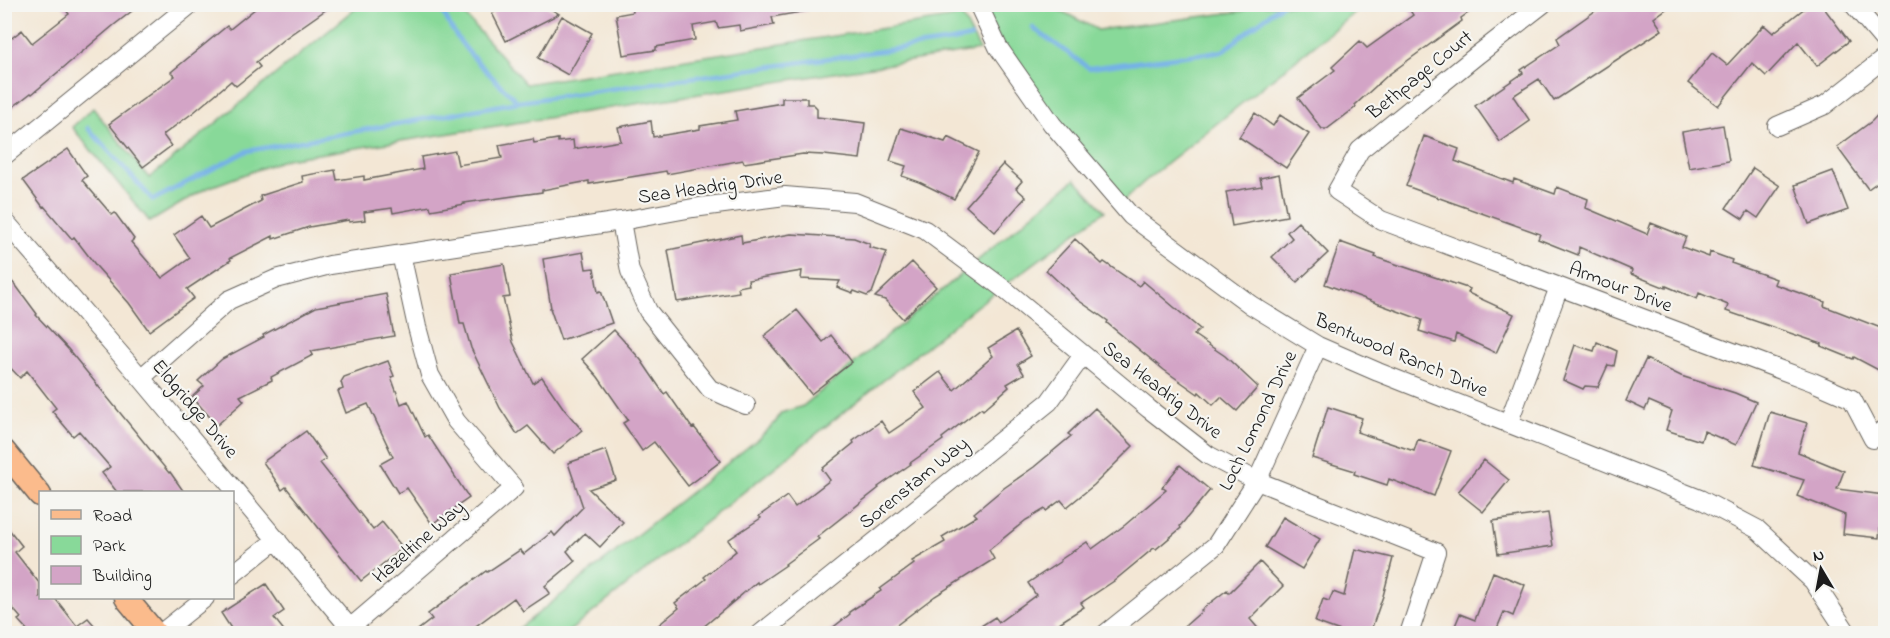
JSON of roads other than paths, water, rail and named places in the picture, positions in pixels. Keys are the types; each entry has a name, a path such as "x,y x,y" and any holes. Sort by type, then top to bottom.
{"main road":[{"path":"4,451 39,494"},
{"path":"128,599 158,633"}],"street":[{"path":"4,156 191,4"},
{"name":"Bentwood Ranch Drive","path":"978,4 998,47 1052,124 1131,216 1251,305 1318,346 1700,499 1757,529 1813,581 1848,633"},
{"name":"Bethpage Court","path":"1337,191 1360,150 1543,4"},
{"path":"1853,4 1886,43"},
{"path":"1777,126 1825,105 1886,57"},
{"name":"Armour Drive","path":"1337,191 1381,220 1813,382 1851,399 1879,433"},
{"name":"Sea Headrig Drive","path":"141,378 229,300 276,279 330,265 621,221 693,207 785,196 855,202 925,230 1004,289 1208,454 1257,481 1437,552 1409,633"},
{"name":"Eldgridge Drive","path":"4,220 141,378 351,628"},
{"path":"621,221 630,271 648,311 710,389 746,405"},
{"name":"Hazeltine Way","path":"351,628 514,488 456,421 430,375 401,254"},
{"path":"1508,424 1559,286"},
{"name":"Loch Lomond Drive","path":"1105,633 1216,544 1257,481 1318,346"},
{"name":"Sorenstam Way","path":"760,633 1049,402 1083,355"},
{"path":"234,573 277,539"},
{"path":"158,633 201,599"}],"waterway":[{"path":"440,4 446,19 463,45 518,102"},
{"path":"1033,28 1089,68 1223,51 1282,4"},
{"path":"88,128 153,200 247,151 518,102 971,37"}]}
